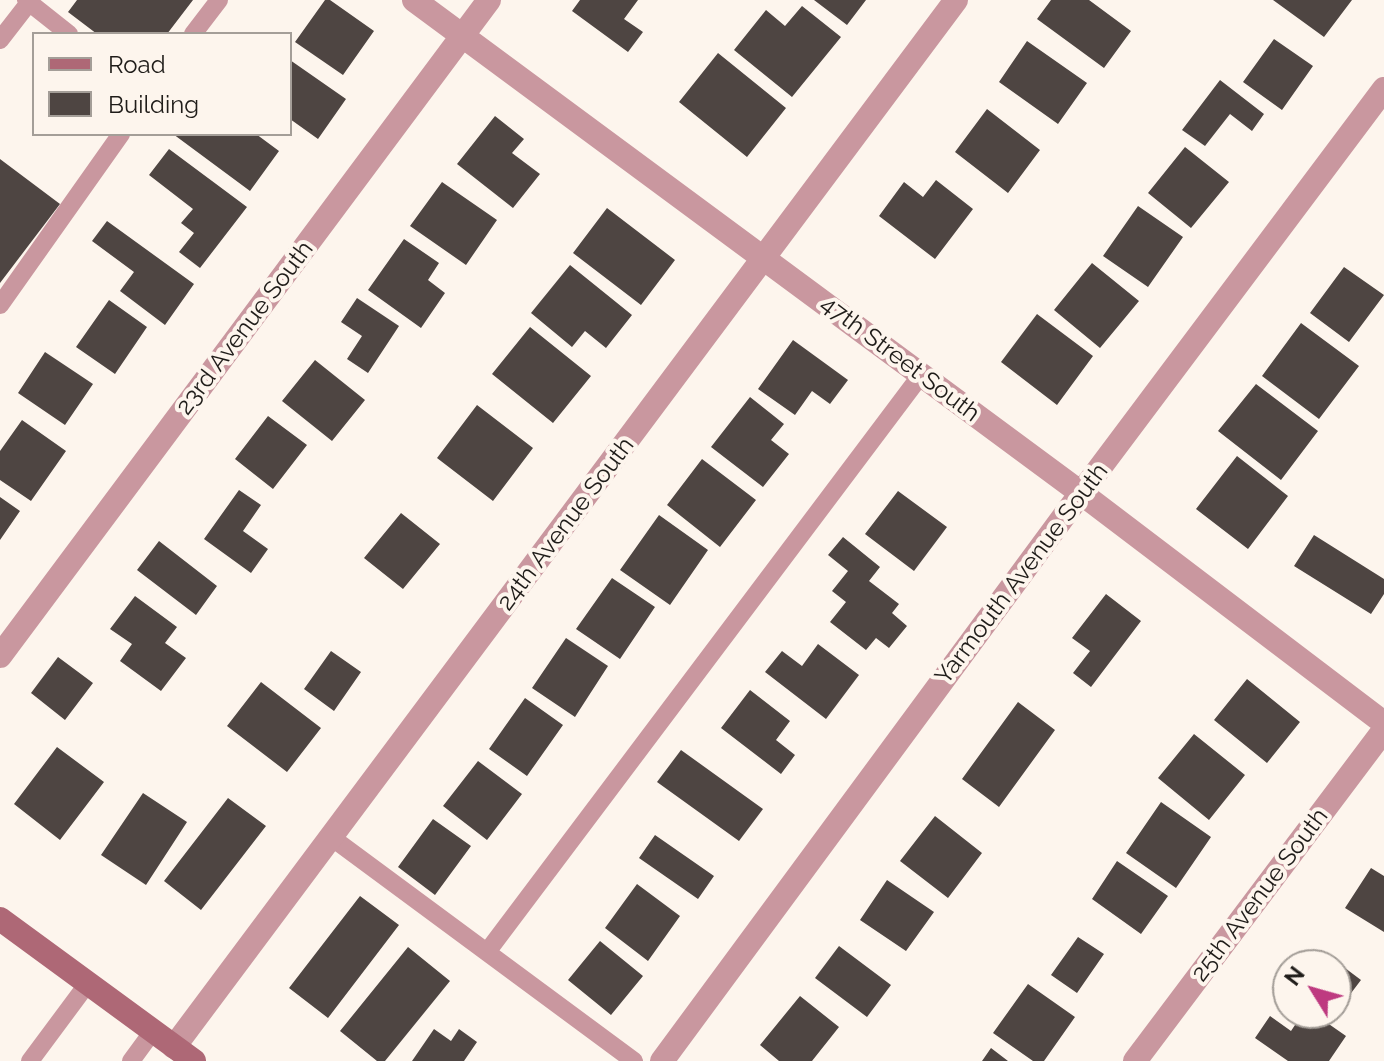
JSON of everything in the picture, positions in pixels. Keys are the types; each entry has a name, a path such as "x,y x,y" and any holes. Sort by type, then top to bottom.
{"street":[{"name":"47th Street South","path":"414,0 1081,493 1384,723"},
{"name":"23rd Avenue South","path":"0,656 489,0"},
{"name":"24th Avenue South","path":"184,1054 331,837 956,0"},
{"name":"Yarmouth Avenue South","path":"662,1061 1384,89"},
{"name":"25th Avenue South","path":"1135,1061 1384,730"},
{"path":"0,919 184,1054"}],"lane":[{"path":"195,32 219,0"},
{"path":"0,40 29,1 67,32"},
{"path":"0,305 120,136"},
{"path":"487,952 921,375"},
{"path":"331,837 634,1061"},
{"path":"30,1061 88,983"},
{"path":"131,1061 153,1031"}],"building":[{"path":"77,0 193,0 169,32 94,32 68,12"},
{"path":"325,0 330,0 374,31 343,75 295,42"},
{"path":"580,0 638,0 624,19 643,32 628,52 572,11"},
{"path":"814,0 866,0 847,25"},
{"path":"1051,0 1089,0 1131,31 1104,68 1037,19"},
{"path":"1273,0 1352,0 1324,37"},
{"path":"802,6 841,37 792,97 734,50 766,10 785,26"},
{"path":"1274,39 1313,66 1282,110 1243,82"},
{"path":"1027,41 1087,83 1058,124 999,82"},
{"path":"718,53 786,108 747,157 679,102"},
{"path":"292,61 346,99 318,139 292,120"},
{"path":"1220,80 1264,114 1252,131 1230,114 1205,146 1182,130"},
{"path":"987,109 1040,150 1008,193 955,152"},
{"path":"495,116 524,139 512,153 540,174 513,208 457,164"},
{"path":"176,136 259,136 279,151 250,191"},
{"path":"1185,147 1229,182 1191,228 1148,193"},
{"path":"169,149 247,207 200,268 179,252 194,233 181,223 193,209 149,175"},
{"path":"0,159 60,204 0,283"},
{"path":"936,180 973,209 935,259 879,216 904,182 923,197"},
{"path":"442,182 497,220 466,265 410,226"},
{"path":"1138,206 1183,237 1148,287 1103,256"},
{"path":"607,208 675,260 641,305 573,253"},
{"path":"107,221 194,284 165,325 120,291 134,272 92,241"},
{"path":"404,239 439,263 428,280 445,293 421,328 368,290"},
{"path":"1092,263 1139,301 1100,348 1054,310"},
{"path":"570,265 632,315 606,348 585,331 572,347 531,313"},
{"path":"1344,267 1384,295 1349,342 1310,313"},
{"path":"357,298 399,326 368,373 347,359 362,336 341,322"},
{"path":"109,300 147,327 115,374 76,347"},
{"path":"1037,314 1093,356 1057,405 1001,362"},
{"path":"1301,323 1359,366 1319,419 1262,376"},
{"path":"530,327 591,376 553,423 492,374"},
{"path":"793,340 848,380 830,404 812,391 795,415 758,389"},
{"path":"45,352 93,384 65,425 18,393"},
{"path":"315,360 365,400 332,441 282,401"},
{"path":"1256,384 1318,431 1281,480 1218,431"},
{"path":"750,397 784,424 771,440 789,454 763,487 711,447"},
{"path":"477,405 533,448 493,501 437,458"},
{"path":"268,416 307,445 273,489 235,459"},
{"path":"22,420 66,451 31,501 0,480 0,451"},
{"path":"1237,456 1288,496 1248,549 1196,509"},
{"path":"702,459 756,500 720,547 667,505"},
{"path":"239,490 261,505 243,531 268,549 251,573 204,539"},
{"path":"898,491 947,527 914,571 865,534"},
{"path":"0,497 20,511 0,540"},
{"path":"401,513 440,544 403,589 364,558"},
{"path":"659,515 708,550 670,605 620,570"},
{"path":"1314,535 1384,579 1384,594 1371,614 1294,566"},
{"path":"843,537 880,567 869,581 899,604 892,613 907,626 889,648 876,638 866,650 830,622 846,602 832,591 848,571 828,555"},
{"path":"159,541 217,586 196,615 137,570"},
{"path":"612,578 655,607 620,659 576,629"},
{"path":"1106,594 1141,621 1091,687 1073,673 1090,651 1072,638"},
{"path":"135,596 177,627 165,643 186,658 161,691 120,661 132,644 110,629"},
{"path":"566,638 608,666 575,717 532,688"},
{"path":"818,644 859,675 826,719 765,672 782,651 802,666"},
{"path":"331,651 361,672 334,711 304,689"},
{"path":"58,657 93,683 65,720 31,693"},
{"path":"1247,679 1300,722 1267,763 1214,720"},
{"path":"261,682 321,728 287,772 227,726"},
{"path":"750,690 790,721 776,740 795,755 781,774 721,728"},
{"path":"525,698 563,725 527,776 489,749"},
{"path":"1018,702 1055,730 999,807 962,779"},
{"path":"1194,734 1245,775 1209,820 1158,778"},
{"path":"57,747 104,782 60,840 14,804"},
{"path":"681,750 763,809 739,841 657,782"},
{"path":"478,761 522,794 487,840 443,806"},
{"path":"143,793 187,822 146,885 101,855"},
{"path":"228,798 266,826 201,910 164,881"},
{"path":"1161,802 1211,837 1176,888 1126,853"},
{"path":"935,816 982,853 948,898 900,861"},
{"path":"433,819 471,846 435,895 398,867"},
{"path":"655,835 714,876 698,899 639,858"},
{"path":"1117,861 1168,896 1141,934 1092,899"},
{"path":"1371,868 1384,876 1384,932 1345,908"},
{"path":"887,880 934,912 906,951 860,920"},
{"path":"637,884 680,916 648,961 605,928"},
{"path":"360,896 399,925 328,1018 289,988"},
{"path":"1078,937 1104,954 1077,993 1051,975"},
{"path":"600,941 643,976 611,1015 568,980"},
{"path":"839,946 891,985 867,1017 815,978"},
{"path":"408,947 450,981 385,1061 377,1061 340,1031"},
{"path":"1352,973 1361,980 1352,992"},
{"path":"1028,984 1075,1017 1044,1061 1033,1061 993,1033"},
{"path":"800,996 839,1027 812,1061 779,1061 760,1045"},
{"path":"1270,1016 1272,1029 1336,1029 1346,1036 1329,1061 1288,1061 1255,1038"},
{"path":"434,1029 451,1041 459,1029 477,1042 464,1061 412,1061"},
{"path":"991,1048 1008,1061 982,1061"}]}
